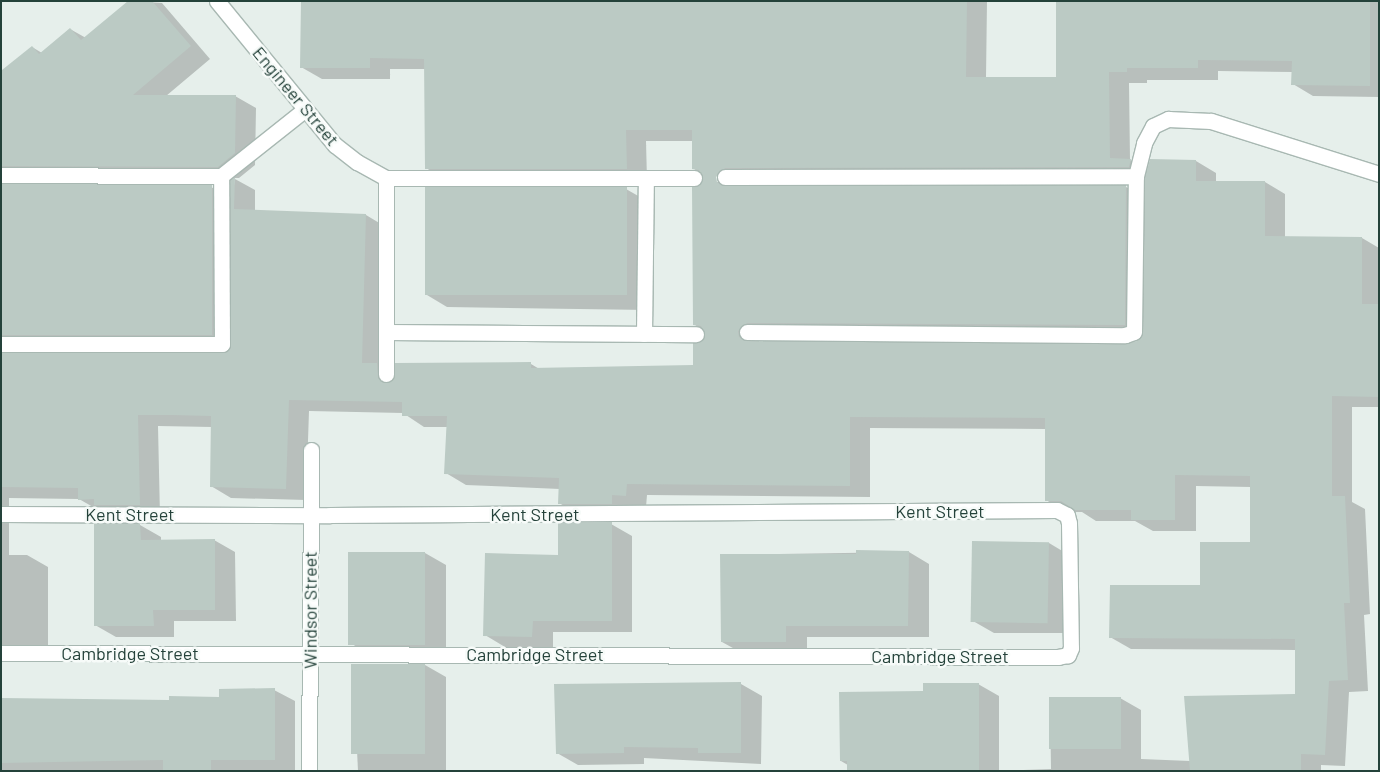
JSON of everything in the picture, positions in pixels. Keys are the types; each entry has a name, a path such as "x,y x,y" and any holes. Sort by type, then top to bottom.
{"street":[{"name":"Engineer Street","path":"217,1 304,110 335,145 357,162 386,178"},
{"path":"1,175 221,176 304,110"},
{"path":"747,332 1125,335 1134,332 1136,322 1136,176 1144,143 1153,126 1168,119 1183,117 1211,121 1379,174"},
{"path":"1,344 222,344 221,176"},
{"path":"725,177 1136,176"},
{"path":"386,374 386,178 694,178"},
{"path":"644,334 646,178"},
{"path":"386,332 696,334"},
{"name":"Windsor Street","path":"309,771 311,450"},
{"name":"Kent Street","path":"1,514 311,515 1058,510 1067,515 1071,648 1068,655"},
{"name":"Cambridge Street","path":"1,653 309,652 1068,655"}],"building":[{"path":"128,1 152,1 191,46 133,95 236,95 235,153 218,167 2,166 2,70 32,46 39,54 70,28 81,40"},
{"path":"301,1 967,1 966,77 1056,77 1056,1 1370,1 1370,86 1291,85 1292,61 1198,60 1198,68 1127,68 1127,72 1109,72 1110,158 1131,159 1129,167 725,168 716,177 717,182 725,186 1126,185 1125,325 747,323 738,331 739,337 747,341 1125,344 1137,341 1143,332 1145,177 1150,159 1196,160 1196,181 1265,181 1265,236 1362,237 1362,304 1379,304 1379,397 1332,396 1332,496 1345,496 1350,603 1344,603 1348,680 1329,681 1325,755 1301,754 1301,771 1190,771 1184,696 1295,694 1295,639 1109,638 1110,585 1200,585 1200,542 1250,542 1250,476 1175,475 1175,520 1131,520 1131,510 1075,510 1061,501 1045,501 1045,418 850,417 850,486 627,484 626,496 612,495 612,504 558,504 559,478 444,474 447,416 402,416 402,402 289,400 286,489 210,487 211,416 172,415 138,415 140,505 94,505 94,499 78,500 78,488 1,487 1,353 222,353 230,349 230,180 235,177 234,209 366,214 362,363 377,363 378,378 382,382 394,379 395,363 531,362 531,368 693,365 693,343 701,342 705,334 701,326 693,325 692,187 699,186 703,178 699,170 692,169 692,130 626,130 627,169 425,169 424,59 370,58 370,68 300,68"},
{"path":"2,184 212,184 212,335 2,335"},
{"path":"425,187 627,187 627,295 425,295"},
{"path":"612,522 612,621 533,621 532,637 483,636 485,553 558,555 558,523"},
{"path":"94,524 140,524 141,540 215,539 215,610 153,610 154,626 94,626"},
{"path":"972,541 1049,542 1048,623 971,622"},
{"path":"856,550 909,551 908,626 786,626 786,642 721,642 720,554 856,554"},
{"path":"348,552 425,552 425,645 348,645"},
{"path":"351,664 425,664 425,754 351,754"},
{"path":"741,682 741,753 698,753 698,748 624,747 624,753 556,754 554,684"},
{"path":"923,683 979,683 979,771 847,771 847,761 840,761 839,692 923,691"},
{"path":"275,688 275,760 211,760 211,771 163,771 163,760 1,763 1,698 169,700 169,696 219,697 219,689"},
{"path":"1049,697 1121,697 1121,749 1049,749"}]}
